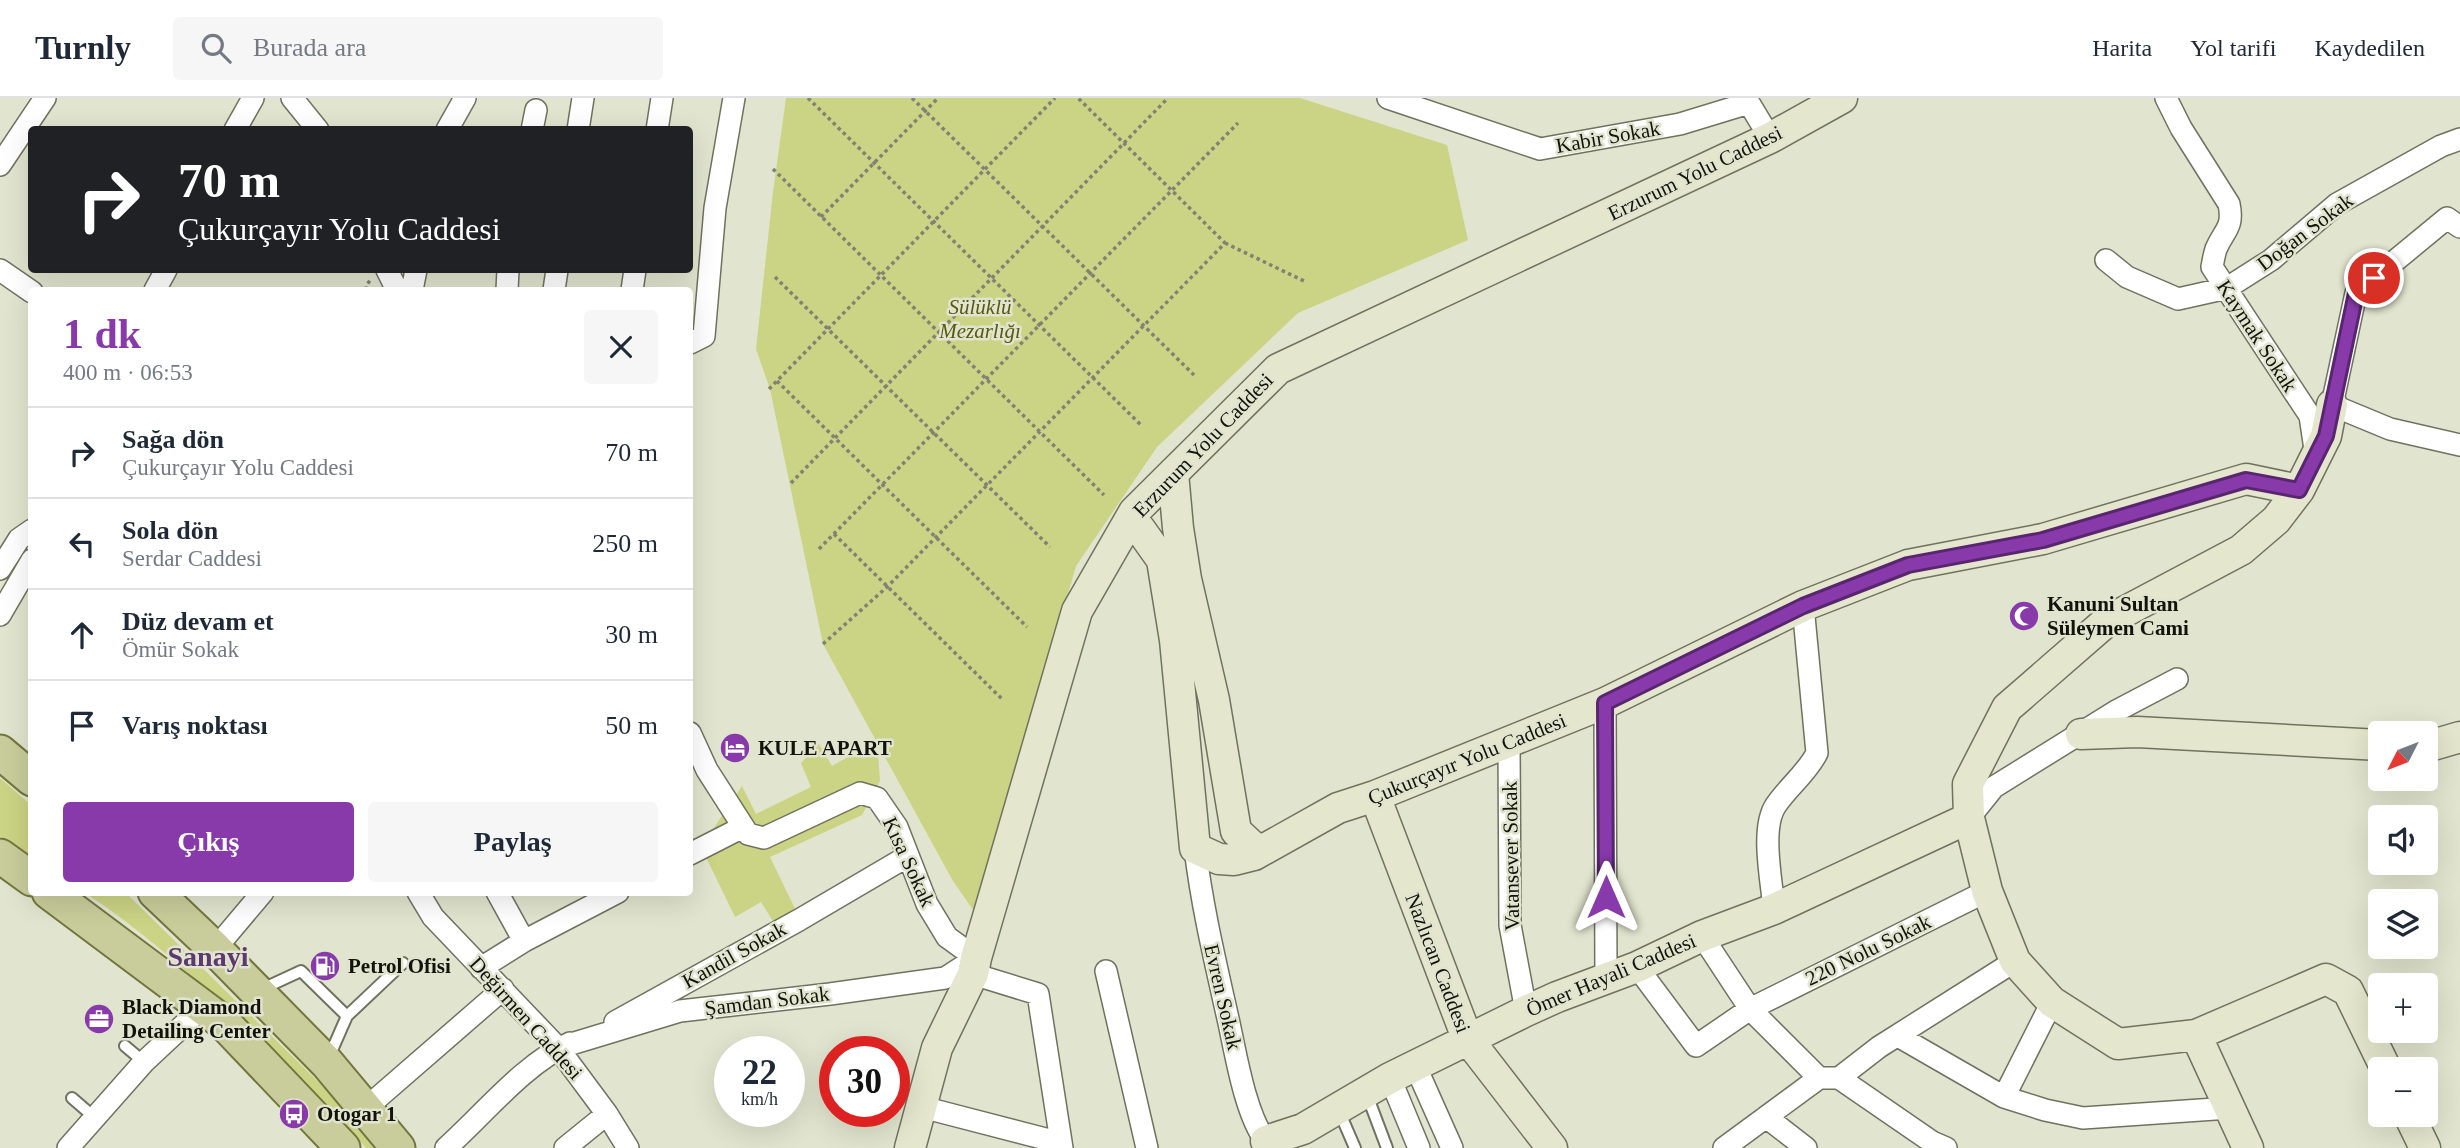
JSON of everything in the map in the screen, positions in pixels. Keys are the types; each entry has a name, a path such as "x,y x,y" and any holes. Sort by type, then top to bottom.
{"main road":[{"path":"0,752 28,776"},
{"path":"0,856 28,876"},
{"path":"54,896 224,1023 343,1148"},
{"path":"159,896 215,948 327,1063 398,1148"}],"street":[{"path":"0,165 45,98"},
{"path":"237,126 253,98"},
{"path":"292,98 315,126"},
{"path":"449,126 465,98"},
{"path":"579,126 583,98"},
{"path":"658,126 662,98"},
{"path":"693,341 704,337 715,208 733,98"},
{"name":"Kabir Sokak","path":"1388,98 1540,149 1680,124 1749,103 1770,138"},
{"name":"Erzurum Yolu Caddesi","path":"910,1148 937,1048 974,967 1077,611 1134,512 1278,369 1770,138 1842,98"},
{"name":"Kaymak Sokak","path":"2166,98 2181,128 2229,205 2231,218 2216,250 2212,267 2309,416 2316,456"},
{"path":"2450,143 2460,159"},
{"name":"Doğan Sokak","path":"2106,260 2127,277 2178,299 2227,288 2271,260 2337,204 2450,143"},
{"path":"2380,1057 2348,991 2326,979 2196,1035 2118,1044 2052,1002 2015,961 1987,891 1969,818 1968,784 2007,708 2107,621 2241,551 2276,520 2299,490 2326,436 2356,293 2447,218 2460,227"},
{"path":"0,270 28,289"},
{"path":"2332,405 2390,429 2460,445"},
{"path":"1173,473 1189,650 1195,848"},
{"name":"Çukurçayır Yolu Caddesi","path":"1195,848 1219,859 1234,860 1262,850 1338,808 1375,796 1605,703 1803,606 1908,565 2043,540 2246,480 2299,490"},
{"path":"1129,521 1140,529 1161,560 1189,650 1214,700 1236,831 1252,846 1262,850"},
{"path":"0,569 19,539 28,533"},
{"path":"0,615 28,567"},
{"path":"1774,909 1768,825 1774,808 1808,770 1817,753 1803,606"},
{"path":"1969,818 1994,787 2119,710 2177,679"},
{"path":"1605,703 1606,980"},
{"path":"2081,734 2137,732 2368,743"},
{"path":"2438,743 2460,737"},
{"path":"693,739 707,769 743,827 693,852"},
{"name":"Vatansever Sokak","path":"1509,742 1510,925 1526,1011"},
{"name":"Kısa Sokak","path":"743,827 748,834 764,838 860,793 877,798 897,827 927,904 947,937 974,967 1038,994 1062,1146"},
{"name":"Nazlıcan Caddesi","path":"1375,796 1467,1038 1552,1148"},
{"name":"Ömer Hayali Caddesi","path":"1265,1145 1307,1139 1338,1109 1467,1038 1557,997 1637,967 1702,936 1774,909 1969,818"},
{"name":"Evren Sokak","path":"1195,848 1200,892 1236,1056 1256,1129 1265,1145"},
{"name":"Kandil Sokak","path":"558,1048 623,1018 908,856"},
{"name":"220 Nolu Sokak","path":"1637,967 1696,1046 1750,1009 1987,891"},
{"path":"215,948 260,896"},
{"name":"Değirmen Caddesi","path":"420,896 433,917 558,1048 607,1114 628,1148"},
{"path":"499,896 524,941"},
{"path":"481,968 589,900"},
{"path":"1702,936 1750,1009 1829,1078 1932,1143 1946,1148"},
{"path":"1724,1148 1766,1116 2015,961"},
{"name":"Şamdan Sokak","path":"558,1048 680,1011 945,978 974,967"},
{"path":"1106,971 1147,1148"},
{"path":"366,1108 503,989"},
{"path":"2004,1097 2052,1002"},
{"path":"68,1148 144,1062 204,1006"},
{"path":"2196,1035 2248,1148"},
{"path":"1898,1036 2004,1097 2045,1111 2083,1118 2230,1108"},
{"path":"446,1148 517,1081 558,1048"},
{"path":"1390,1078 1419,1148"},
{"path":"1390,1078 1452,1148"},
{"path":"922,1107 1062,1146"},
{"path":"565,1148 607,1114"},
{"path":"1766,1116 1806,1148"},
{"path":"2415,1127 2425,1148"}],"lane":[{"path":"327,1063 347,1016 403,963"},
{"path":"257,991 301,971 347,1016"},
{"path":"125,1046 144,1062"},
{"path":"1387,1148 1390,1078"},
{"path":"72,1098 94,1117"},
{"path":"1338,1109 1355,1148"}],"path":[{"path":"808,98 1141,425"},
{"path":"813,103 818,98"},
{"path":"912,98 1194,374"},
{"path":"821,217 938,98"},
{"path":"769,389 1055,98"},
{"path":"1078,98 1225,243 1304,281"},
{"path":"791,483 1168,98"},
{"path":"819,549 1238,123"},
{"path":"773,169 1104,495"},
{"path":"823,644 887,587 1225,243"},
{"path":"775,277 1050,547"},
{"path":"777,382 1027,627"},
{"path":"834,534 1003,700"}],"green space":[{"name":"Sülüklü Mezarlığı","path":"786,98 1300,98 1447,145 1468,240 1298,313 1157,447 1076,566 976,914 953,881 823,644 770,389 756,349"},
{"path":"819,744 832,766 853,754 878,753 880,781 862,815 770,857 797,913 776,926 761,902 735,917 701,847 742,786 756,814 811,787 801,763"},
{"path":"0,778 28,802 28,855 0,836"},
{"path":"89,896 129,896 345,1108 378,1148 366,1148 313,1091 195,979"}],"place":[{"name":"Kanuni Sultan Süleymen Cami","path":"2024,616"},
{"name":"KULE APART","path":"735,748"},
{"name":"Petrol Ofisi","path":"325,966"},
{"name":"Black Diamond Detailing Center","path":"99,1019"},
{"name":"Otogar 1","path":"294,1114"}],"district":[{"name":"Sanayi","path":"208,956"}],"route":[{"path":"1606,897 1605,703 1803,606 1908,565 2043,540 2246,480 2299,490 2326,436 2356,293 2374,278"}]}
